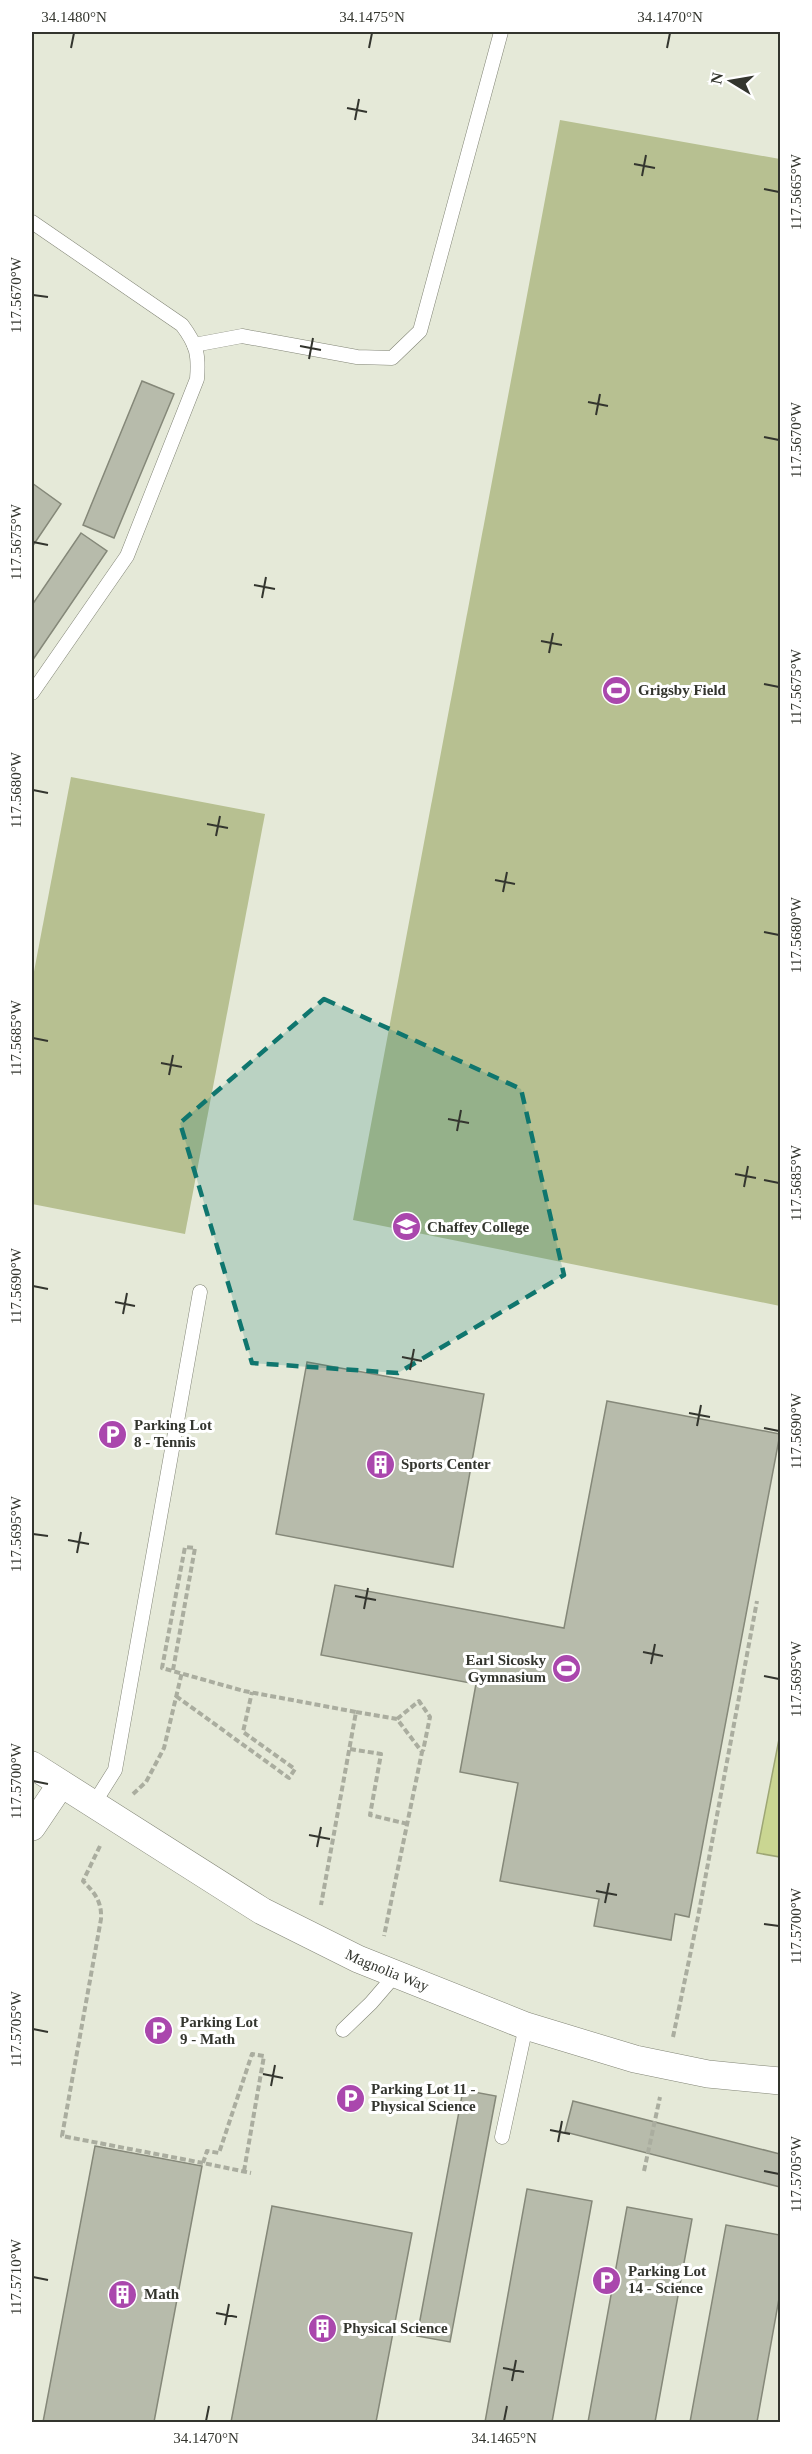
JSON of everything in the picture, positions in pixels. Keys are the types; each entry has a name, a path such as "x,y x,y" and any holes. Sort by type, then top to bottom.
{"street":[{"name":"Magnolia Way","path":"32,1765 262,1911 358,1959 526,2026 635,2059 708,2074 780,2081"},
{"path":"32,1827 61,1784"}],"lane":[{"path":"194,345 242,336 357,357 392,358 420,331 501,32"},
{"path":"32,222 182,326 199,357 198,379 127,556 32,693"},
{"path":"93,1805 115,1770 200,1292"},
{"path":"343,2030 396,1974"},
{"path":"502,2137 526,2026"}],"path":[{"path":"173,1670 195,1548 185,1547 162,1668 252,1692 397,1719 422,1752"},
{"path":"644,2171 698,1917 757,1602"},
{"path":"182,1672 164,1748 146,1782 134,1793 97,1850 83,1881 98,1898 102,1909 62,2136 250,2173"},
{"path":"176,1696 289,1778 295,1769 243,1732 252,1692"},
{"path":"385,1935 430,1717 418,1701 397,1719"},
{"path":"321,1905 356,1712"},
{"path":"350,1749 381,1754 370,1815 408,1824"},
{"path":"203,2163 207,2151 219,2153 252,2054 264,2056 244,2171"}],"highlighted area":[{"path":"324,999 521,1089 564,1275 398,1373 252,1363 180,1123"}],"shaded area":[{"name":"Grigsby Field","path":"560,120 780,159 780,1306 353,1220"},
{"path":"71,777 265,814 185,1234 32,1204 32,982"},
{"path":"780,1734 780,1857 757,1853"}],"building":[{"path":"142,381 174,394 114,538 83,525"},
{"path":"32,483 61,504 32,547"},
{"path":"81,533 107,551 32,661 32,605"},
{"name":"Sports Center","path":"307,1362 484,1394 453,1567 276,1534"},
{"name":"Earl Sicosky Gymnasium","path":"607,1401 780,1434 689,1917 675,1914 671,1940 594,1926 599,1899 500,1881 518,1783 460,1772 476,1684 321,1655 335,1585 564,1628"},
{"path":"463,2090 496,2096 450,2342 417,2336"},
{"path":"573,2101 780,2154 780,2187 565,2132"},
{"name":"Math","path":"95,2146 202,2166 154,2422 43,2422"},
{"path":"527,2189 592,2201 552,2422 485,2422"},
{"name":"Physical Science","path":"272,2206 412,2233 376,2422 231,2422"},
{"path":"627,2207 692,2219 655,2422 588,2422"},
{"path":"726,2225 780,2235 780,2293 757,2422 690,2422"}],"place":[{"name":"Grigsby Field","path":"617,690"},
{"name":"Chaffey College","path":"406,1227"},
{"name":"Parking Lot 8 - Tennis","path":"113,1434"},
{"name":"Sports Center","path":"380,1464"},
{"name":"Earl Sicosky Gymnasium","path":"567,1669"},
{"name":"Parking Lot 9 - Math","path":"159,2031"},
{"name":"Parking Lot 11 - Physical Science","path":"350,2098"},
{"name":"Parking Lot 14 - Science","path":"607,2280"},
{"name":"Math","path":"123,2294"},
{"name":"Physical Science","path":"322,2328"}]}
